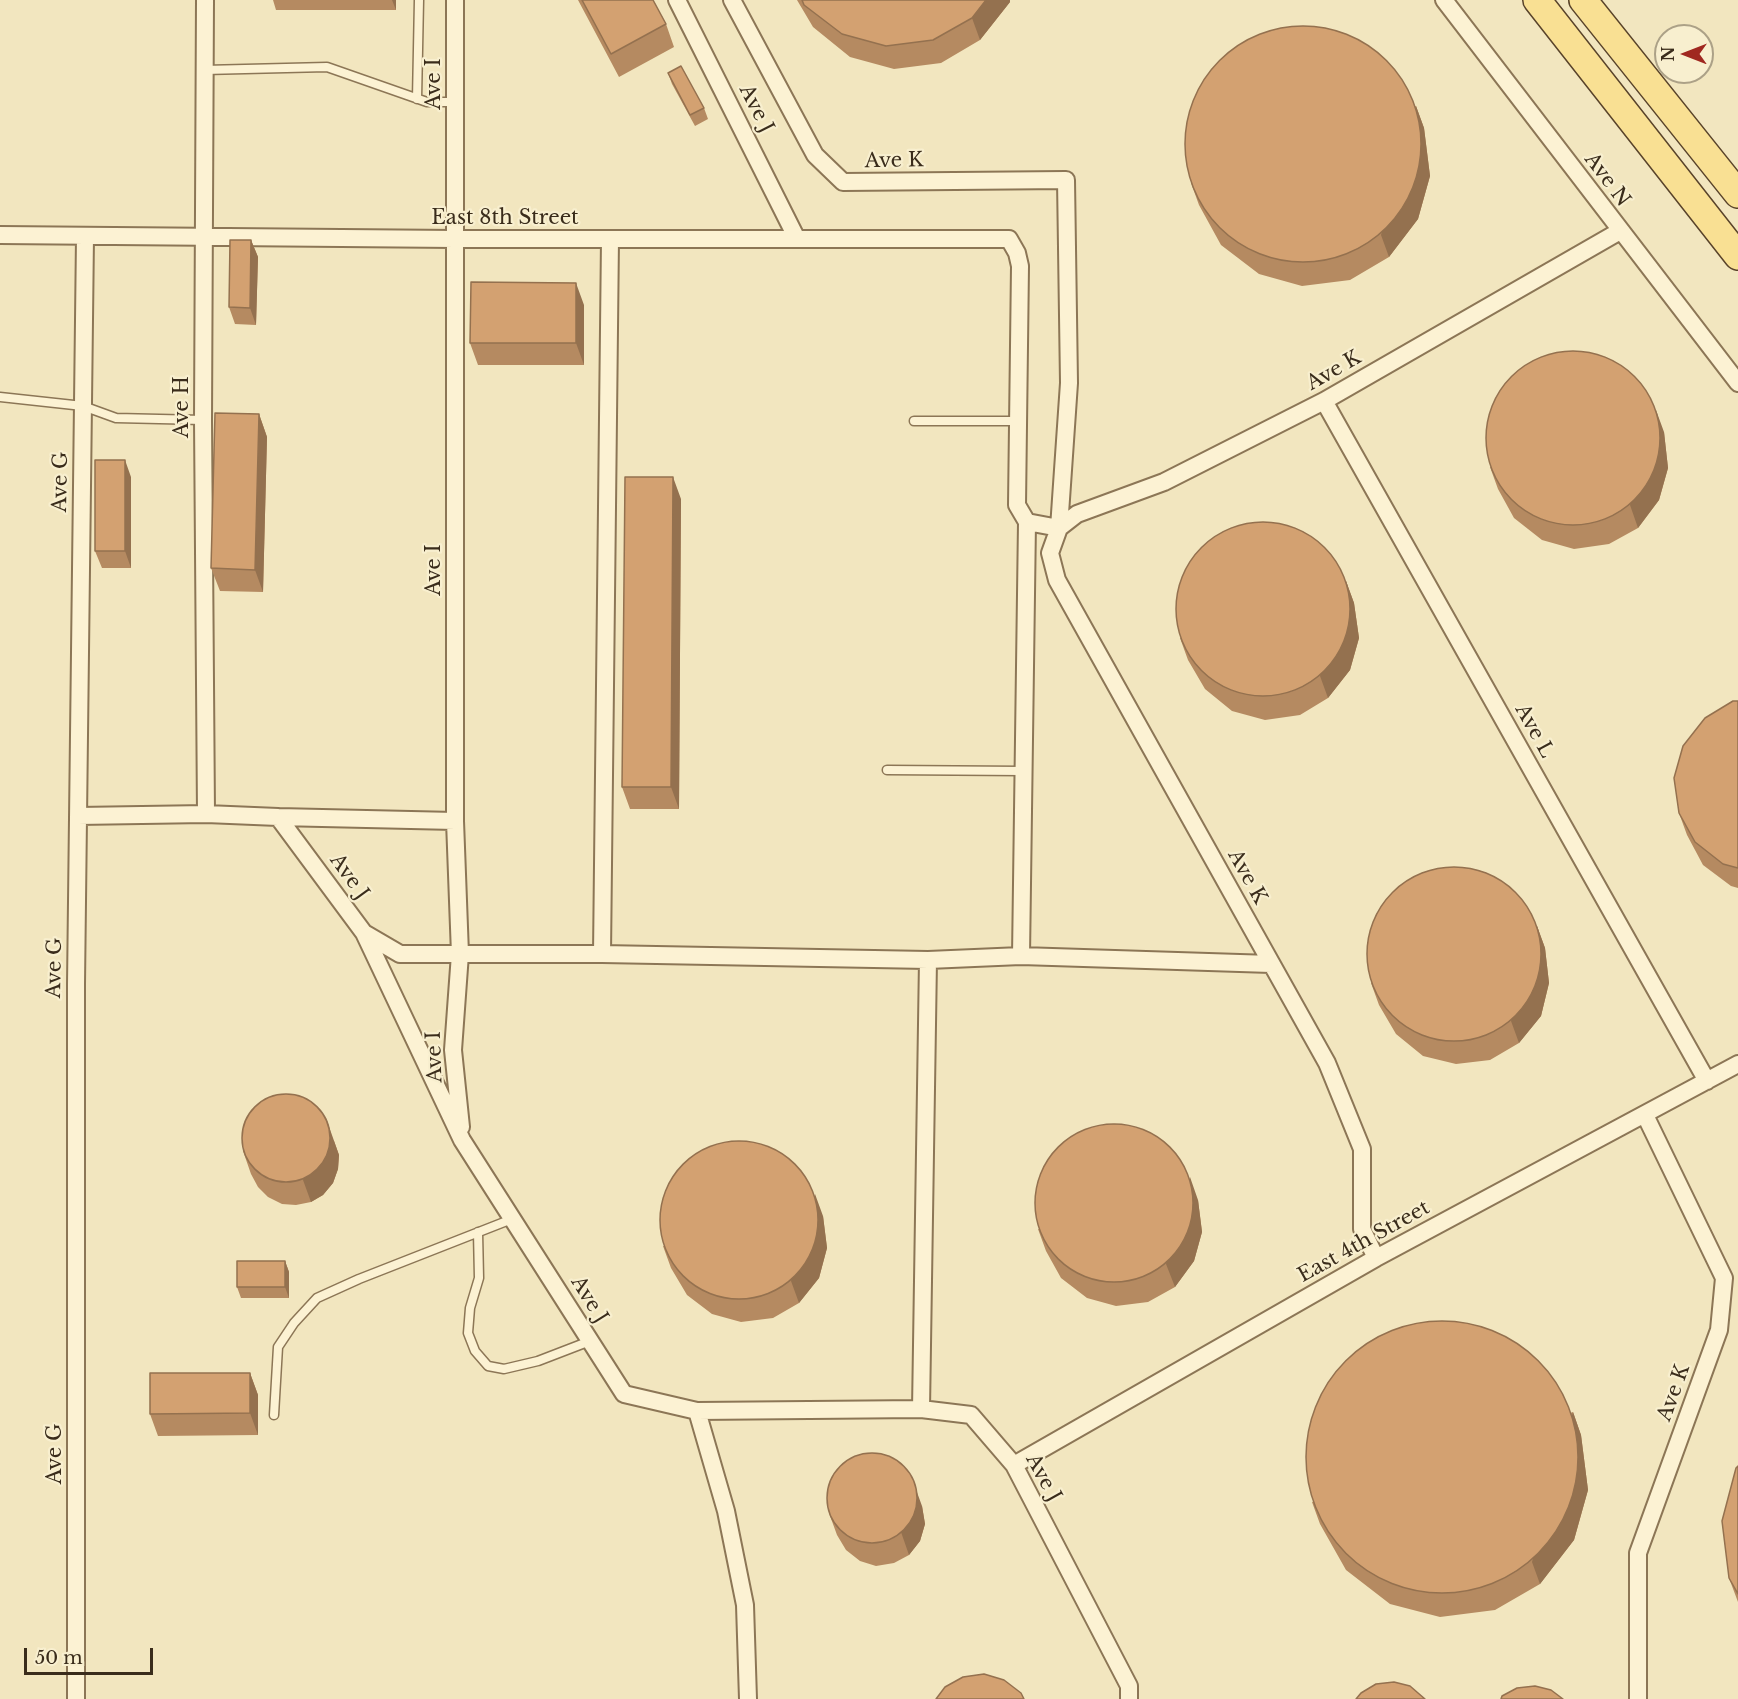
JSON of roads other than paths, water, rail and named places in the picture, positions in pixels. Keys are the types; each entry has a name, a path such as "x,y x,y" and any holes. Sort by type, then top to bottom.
{"main road":[{"path":"1538,0 1738,256"},
{"path":"1583,0 1738,194"}],"street":[{"name":"Ave H","path":"205,0 203,420 206,814"},
{"name":"Ave I","path":"456,0 455,821 460,954 453,1050 462,1140"},
{"name":"Ave J","path":"677,0 796,237"},
{"name":"Ave K","path":"732,0 815,155 843,182 1066,180 1069,383 1059,528 1050,553 1057,580 1327,1063 1362,1149 1362,1229 1376,1258"},
{"name":"Ave N","path":"1444,0 1738,383"},
{"name":"Ave K","path":"1059,528 1077,514 1164,482 1324,401 1620,231"},
{"name":"East 8th Street","path":"0,235 456,239 796,237 1009,239 1017,253 1020,266 1018,421"},
{"name":"Ave G","path":"76,1699 78,816 86,237"},
{"path":"602,954 610,239"},
{"name":"Ave L","path":"1324,401 1707,1081"},
{"path":"1018,421 1017,505 1027,522 1021,956"},
{"path":"1027,522 1059,528"},
{"path":"78,816 206,814 455,821"},
{"name":"Ave J","path":"278,817 364,933 462,1140 624,1394 697,1411 921,1409 971,1415 1014,1465 1129,1686 1129,1699"},
{"path":"364,933 400,954 602,954 928,960 1021,956 1271,964"},
{"path":"921,1409 928,960"},
{"name":"East 4th Street","path":"1014,1465 1376,1258 1738,1064"},
{"name":"Ave K","path":"1638,1699 1638,1553 1719,1330 1724,1278 1645,1115"},
{"path":"697,1411 726,1511 745,1605 748,1699"}],"lane":[{"path":"417,99 419,0"},
{"path":"204,70 327,67 428,102 456,102"},
{"path":"0,397 83,406 116,418 203,420"},
{"path":"914,421 1018,421"},
{"path":"887,770 1023,771"},
{"path":"274,1415 279,1347 294,1323 317,1298 359,1279 512,1219"},
{"path":"478,1232 479,1278 470,1308 468,1333 475,1351 488,1366 504,1370 538,1361 590,1341"}]}
